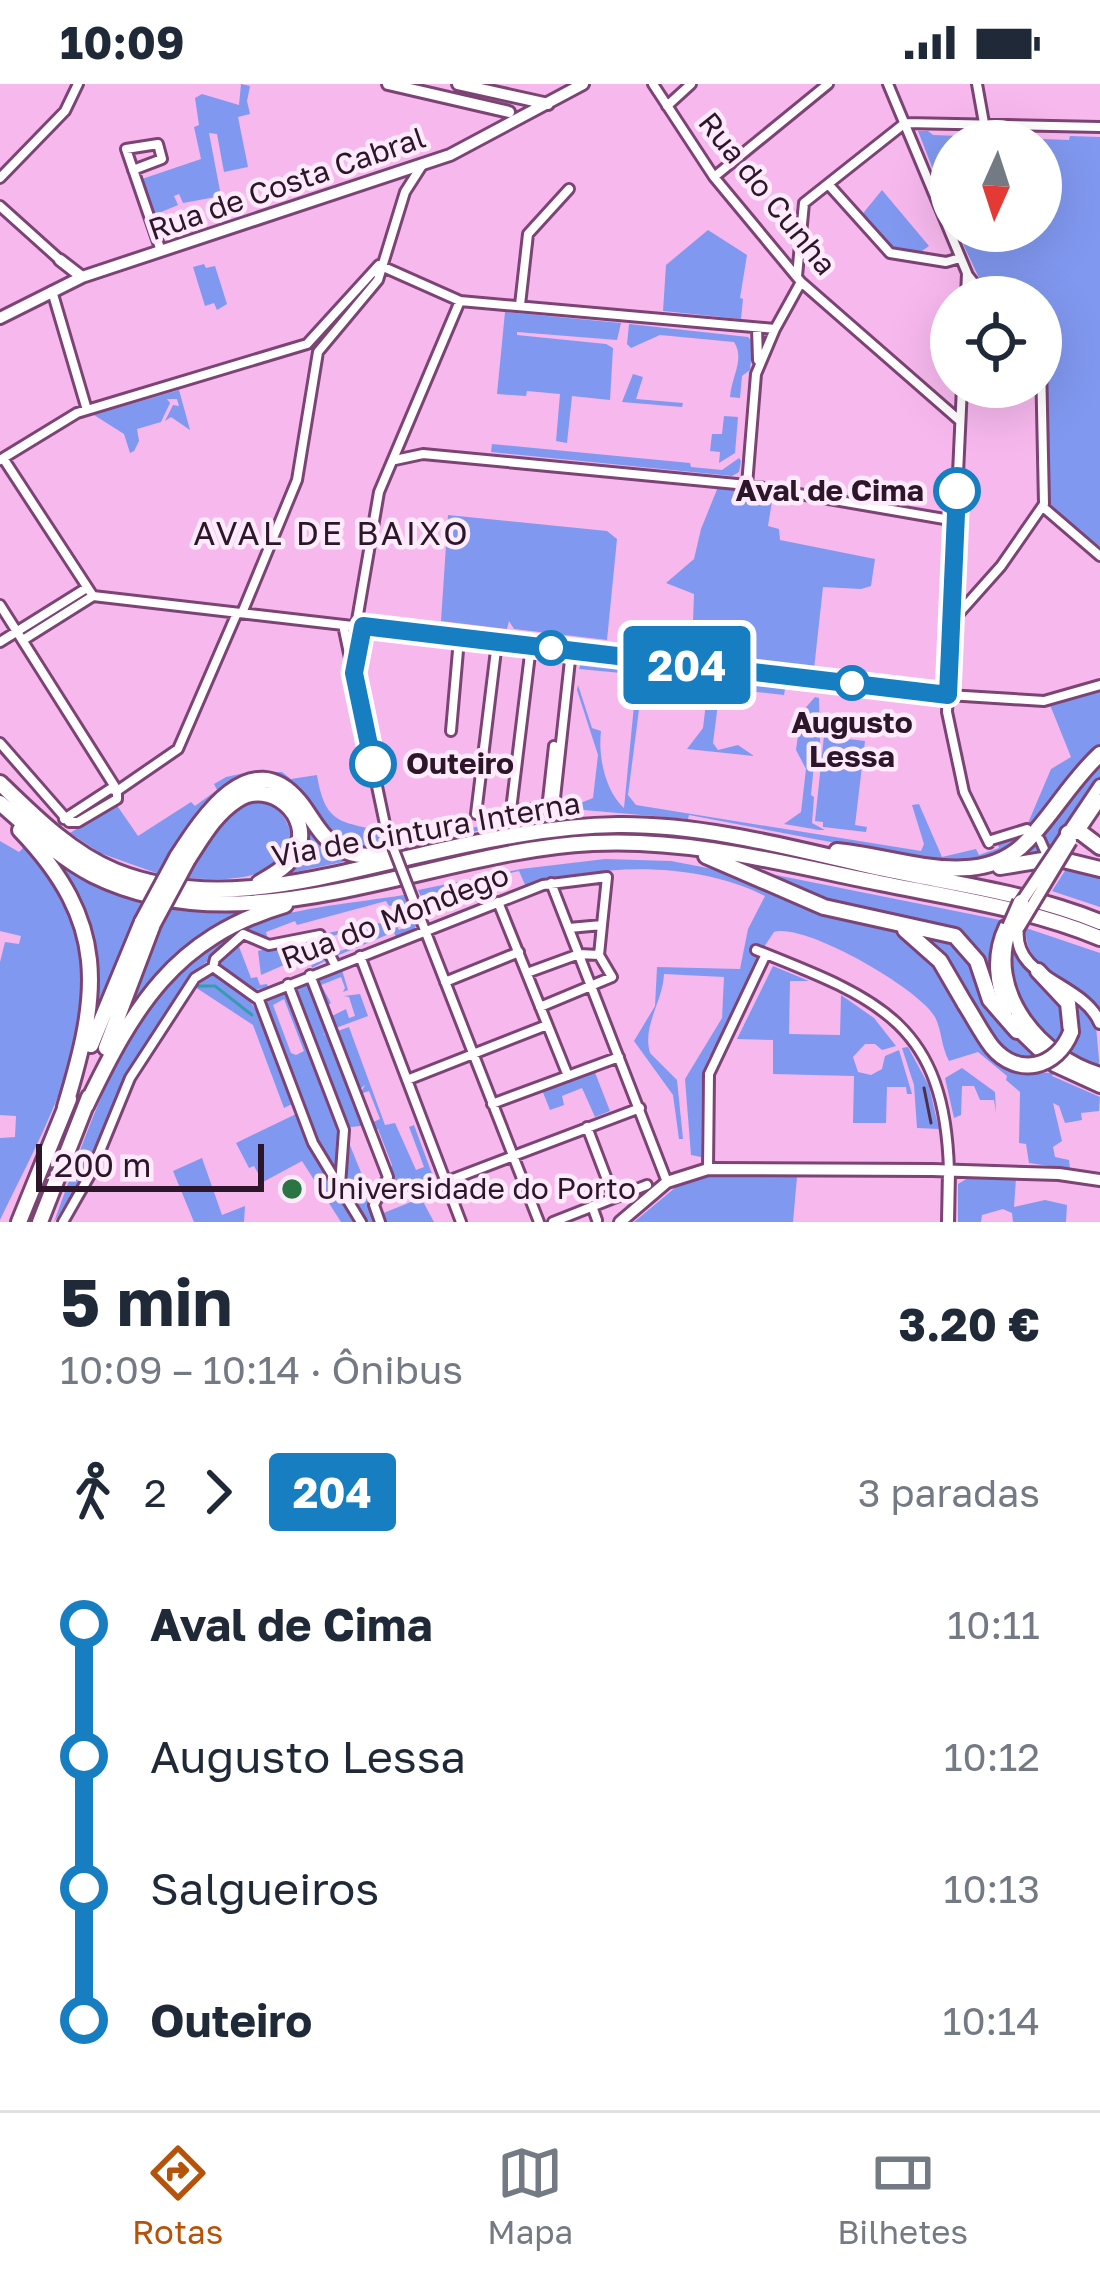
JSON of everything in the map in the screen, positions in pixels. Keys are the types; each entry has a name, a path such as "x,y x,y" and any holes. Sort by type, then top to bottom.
{"highway":[{"path":"772,846 856,852 956,869 991,864 1025,844 1076,777 1100,754"},
{"path":"19,1222 147,923 222,796 244,783 261,782 290,792 323,836 342,850 373,856 419,855"},
{"name":"Via de Cintura Interna","path":"0,783 60,837 111,869 176,887 249,888 544,831 619,825 682,830 810,853 1008,894 1100,922"},
{"path":"182,858 234,802 248,794 278,798 296,816 297,850 285,865 249,888"},
{"path":"0,806 61,880 80,919 88,951 89,1023 65,1107"},
{"name":"Via de Cintura Interna","path":"0,806 85,871 137,892 201,902 324,894 572,844 632,842 684,847 1007,909 1100,938"},
{"path":"684,847 801,899 962,941 977,961 990,1000 1017,1030"},
{"path":"810,853 961,873 1048,858 1100,869"},
{"path":"86,1106 140,1006 182,957 237,922 324,894"},
{"path":"1021,901 1003,961 1016,1008 1047,1047 1100,1075"},
{"path":"890,922 928,946 992,1046 1022,1066 1052,1060 1066,1046 1071,1032 1068,1003 1038,971"},
{"path":"40,1222 86,1106 147,923"}],"main road":[{"path":"458,84 548,104"},
{"path":"496,133 520,84"},
{"name":"Rua de Costa Cabral","path":"0,318 82,278 422,165 496,133 584,84"},
{"path":"396,85 509,112"},
{"path":"488,107 496,133"},
{"path":"60,260 82,278"},
{"path":"56,288 65,277 60,260"},
{"path":"1021,901 1080,835 1100,785"},
{"path":"1100,800 1080,835 998,944 995,972 1004,1009 1017,1030 1054,1066 1100,1087"},
{"path":"1011,928 1020,954 1084,1000 1100,1023"},
{"path":"620,1222 667,1182 708,1169 1097,1178"},
{"path":"949,1171 949,1222"}],"street":[{"path":"0,178 65,111 78,84"},
{"name":"Rua do Cunha","path":"653,84 714,177 799,279 960,421"},
{"path":"667,106 691,84"},
{"path":"714,177 828,84"},
{"path":"888,84 969,276"},
{"path":"977,84 983,120"},
{"path":"759,368 799,279 802,207 904,123 930,123"},
{"path":"1062,126 1100,128"},
{"path":"133,170 160,161 158,144 126,149 133,170 161,252"},
{"path":"117,791 178,749 297,480 318,352 374,285 405,192 422,165"},
{"path":"399,172 405,192"},
{"path":"828,184 890,253 946,262 960,258"},
{"path":"520,305 527,234 569,189"},
{"path":"0,206 60,260"},
{"path":"379,265 460,302 775,329"},
{"path":"89,592 2,459 87,410 308,344 379,265"},
{"path":"56,288 87,410"},
{"path":"354,673 379,492 460,302"},
{"path":"747,485 759,368 757,328"},
{"path":"308,344 318,352"},
{"path":"961,408 947,712 964,792 988,842 1027,829"},
{"path":"951,622 1001,566 1043,507 1042,408"},
{"path":"407,430 412,444 423,454"},
{"path":"395,460 423,454 747,485 956,521"},
{"path":"1043,507 1100,556"},
{"path":"0,642 20,636 89,592 948,695 1044,701 1100,685"},
{"path":"0,605 117,791 117,799 78,822 64,819 0,742"},
{"path":"343,625 386,829 539,1222"},
{"path":"451,730 459,638"},
{"path":"476,814 497,642"},
{"path":"531,646 511,810 554,807 571,651"},
{"path":"547,809 554,746"},
{"path":"64,819 110,789 117,791"},
{"path":"1040,840 1048,858"},
{"name":"Rua do Mondego","path":"256,998 551,884 607,877 602,925"},
{"path":"551,884 667,1182"},
{"path":"498,902 568,1076"},
{"path":"540,1007 612,977 599,955 602,925 569,928"},
{"path":"63,1222 91,1173 130,1078 195,978 213,967 215,958 243,934 265,945 320,934 334,965"},
{"path":"445,982 519,952"},
{"path":"708,1169 709,1074 761,952 860,995 910,1035 930,1066 944,1103 949,1171"},
{"path":"527,973 579,954 599,955"},
{"path":"360,956 460,1222"},
{"path":"213,967 256,998 313,1143 361,1222"},
{"path":"310,975 388,1177 374,1202 380,1222"},
{"path":"288,984 344,1130 340,1187"},
{"path":"407,1080 548,1025"},
{"path":"493,1104 619,1057"},
{"path":"445,1182 640,1108"},
{"path":"586,1127 614,1198"},
{"path":"553,1222 647,1185"},
{"path":"592,1206 597,1220"}],"shaded area":[{"path":"241,84 250,86 250,114 238,117 248,167 224,172 217,134 209,133 221,196 183,203 179,194 174,196 178,205 154,215 142,179 201,159 194,127 199,125 195,98 202,94 239,105"},
{"path":"918,131 930,133 930,162"},
{"path":"1100,137 1100,547 1049,505 1045,408 1062,408 1062,276 978,276 967,252 1062,252 1062,140"},
{"path":"882,190 929,246 919,253 893,250 860,217"},
{"path":"708,230 747,255 741,319 663,311 666,265"},
{"path":"215,266 227,304 217,310 214,303 205,306 193,267"},
{"path":"505,312 621,323 617,340 517,332 613,348 610,400 572,396 567,443 556,441 560,394 497,394"},
{"path":"629,324 748,337 753,342 750,370 742,376 740,398 730,397 738,361 734,342 660,335 631,348 627,344"},
{"path":"633,374 643,377 636,399 683,403 682,407 622,402"},
{"path":"179,390 190,430 171,417 165,421 173,405 179,406 177,399 167,399 170,403 161,422 137,429 139,441 130,453 124,434 94,415"},
{"path":"724,416 738,417 735,453 719,463 720,452 710,451 712,434 722,434"},
{"path":"492,444 722,470 741,461 739,472 732,476 491,452"},
{"path":"718,487 773,495 768,526 779,529 780,540 875,559 871,586 823,587 810,673 749,666 753,630 693,623 694,594 666,583 694,559"},
{"path":"448,515 607,531 617,539 607,640 514,629 509,621 507,629 441,621"},
{"path":"581,663 785,689 784,695 720,688 713,743 718,750 738,745 754,756 687,749 703,728 708,686 646,682 628,795 636,805 921,851 924,844 912,805 919,804 942,857 976,849 979,855 999,848 997,841 1030,827 1051,769 1071,757 1050,705 1100,689 1100,748 1072,772 1026,836 988,861 936,862 689,815 688,819 584,810 401,846 399,841 558,812 593,798 598,755 578,685 592,728 601,731 608,783 624,808 635,695 629,693 632,674 579,669"},
{"path":"819,698 820,744 816,744 812,823 825,830 784,824 801,812 806,769 796,750 801,713"},
{"path":"824,736 865,741 855,825 867,827 866,832 823,827 823,822 815,821"},
{"path":"1100,760 1100,778 1050,848 1042,838 1046,853 1009,860"},
{"path":"282,772 291,779 317,775 330,812 345,822 379,831 385,846 345,844 329,833 289,785 259,775 236,779 217,793 159,874 100,853 70,833 116,804 138,836 191,802 195,806 226,777"},
{"path":"254,800 283,816 292,836 285,852 263,871 249,876 185,878 227,815"},
{"path":"306,827 320,843 345,858 343,862 290,873"},
{"path":"0,841 19,852 25,846 59,891 78,938 83,984 78,1032 65,1079 0,1220 0,1138 15,1137 16,1116 0,1115 0,962 5,942 19,944 21,936 0,931"},
{"path":"605,859 671,861 718,870 800,906 903,934 935,963 993,1058 1019,1072 1054,1073 1052,1076 1100,1097 1099,1111 1081,1113 1082,1120 1065,1123 1059,1106 1053,1103 1062,1141 1053,1147 1055,1157 1069,1160 1070,1169 1029,1163 1026,1144 1019,1143 1020,1092 978,1052 949,1061 935,1017 908,990 834,947 789,932 774,932 764,947 755,945 753,952 760,954 739,1007 708,1059 702,1082 701,1157 691,1155 685,1079 722,1018 724,977 664,974 651,1023 650,1053 677,1080 683,1139 679,1139 673,1095 634,1041 655,1006 657,967 740,969 748,929 765,896 709,876 647,869 584,873 526,887 519,871 465,883 424,903 418,890 521,869"},
{"path":"55,861 96,886 144,904 99,1014 91,933 77,896"},
{"path":"1068,866 1100,877 1100,907 1052,891"},
{"path":"759,875 1005,921 994,942 991,986 963,938 842,910"},
{"path":"404,895 416,926 413,931 396,937 389,922 394,920 399,930 408,926 399,903 389,906 386,901 297,925 295,921 266,932 269,944 244,932 194,972 124,1077 87,1171 54,1222 120,1057 168,982 198,952 233,931 274,917"},
{"path":"259,908 184,949 125,1014 166,909"},
{"path":"385,924 389,934 334,957 332,954 354,946 349,931 326,938 323,934"},
{"path":"1026,928 1100,953 1100,1012 1033,956"},
{"path":"1012,934 1027,969 1064,1011 1057,1048 1032,1022 1018,998"},
{"path":"920,935 964,954 992,1012 1038,1061 1005,1054"},
{"path":"242,936 249,938 251,945 247,940 238,944 251,978 257,977 260,985 268,987 255,990 217,962"},
{"path":"320,937 329,959 312,968 320,960 316,951 261,975 258,951"},
{"path":"773,966 809,981 790,981 789,1034 840,1035 841,995 874,1018 896,1046 882,1050 865,1044 853,1057 858,1072 871,1075 882,1069 885,1056 899,1050 912,1094 907,1094 906,1087 887,1087 886,1123 853,1123 854,1076 773,1074 773,1040 737,1039"},
{"path":"342,970 348,990 343,992 341,977 321,985 332,1016 346,1009 349,1018 355,1016 349,997 344,996 360,994 368,1016 333,1029 315,980"},
{"path":"209,973 227,980 255,1008 292,1104 284,1108 253,1025 195,987"},
{"path":"311,982 315,995 311,995 329,1031 322,1035 332,1032 368,1125 343,1128 375,1207 392,1165 378,1129 370,1132 371,1123 380,1119 369,1091 360,1094 365,1085 358,1090 354,1070 335,1032 349,1027 385,1125 395,1123 416,1170 424,1167 409,1127 414,1125 435,1182 378,1203 381,1214 421,1198 434,1222 367,1222 320,1146 266,1003 269,997","holes":["284,999 304,1051 291,1053 273,1005"]},
{"path":"1069,994 1096,1026 1100,1071 1069,1056 1078,1025"},
{"path":"908,1047 929,1086 939,1129 917,1128 914,1085 902,1048"},
{"path":"962,1068 995,1092 996,1113 994,1100 980,1100 974,1086 962,1086 961,1115 954,1118 945,1078"},
{"path":"594,1070 610,1111 595,1117 582,1088 562,1096 564,1105 550,1110 542,1090"},
{"path":"296,1114 353,1222 341,1222 302,1161 263,1182 254,1166 249,1168 236,1143"},
{"path":"202,1158 222,1215 245,1206 244,1222 194,1222 173,1171"},
{"path":"707,1177 797,1177 793,1222 634,1222 676,1187"},
{"path":"968,1178 1016,1178 1014,1207 1045,1200 1067,1205 1066,1222 1013,1222 1012,1213 1003,1209 982,1215 981,1222 958,1222 958,1184"}],"waterway":[{"path":"198,986 215,986 252,1015"}],"tram line":[{"path":"924,1088 931,1123"}],"bus line":[{"name":"204","path":"373,764 354,673 363,626 948,695 957,491"}],"place":[{"name":"Aval de Cima","path":"957,491"},
{"name":"Augusto Lessa","path":"852,683"},
{"name":"Outeiro","path":"373,764"},
{"name":"Universidade do Porto","path":"292,1189"}],"district":[{"name":"AVAL DE BAIXO","path":"332,533"}]}
